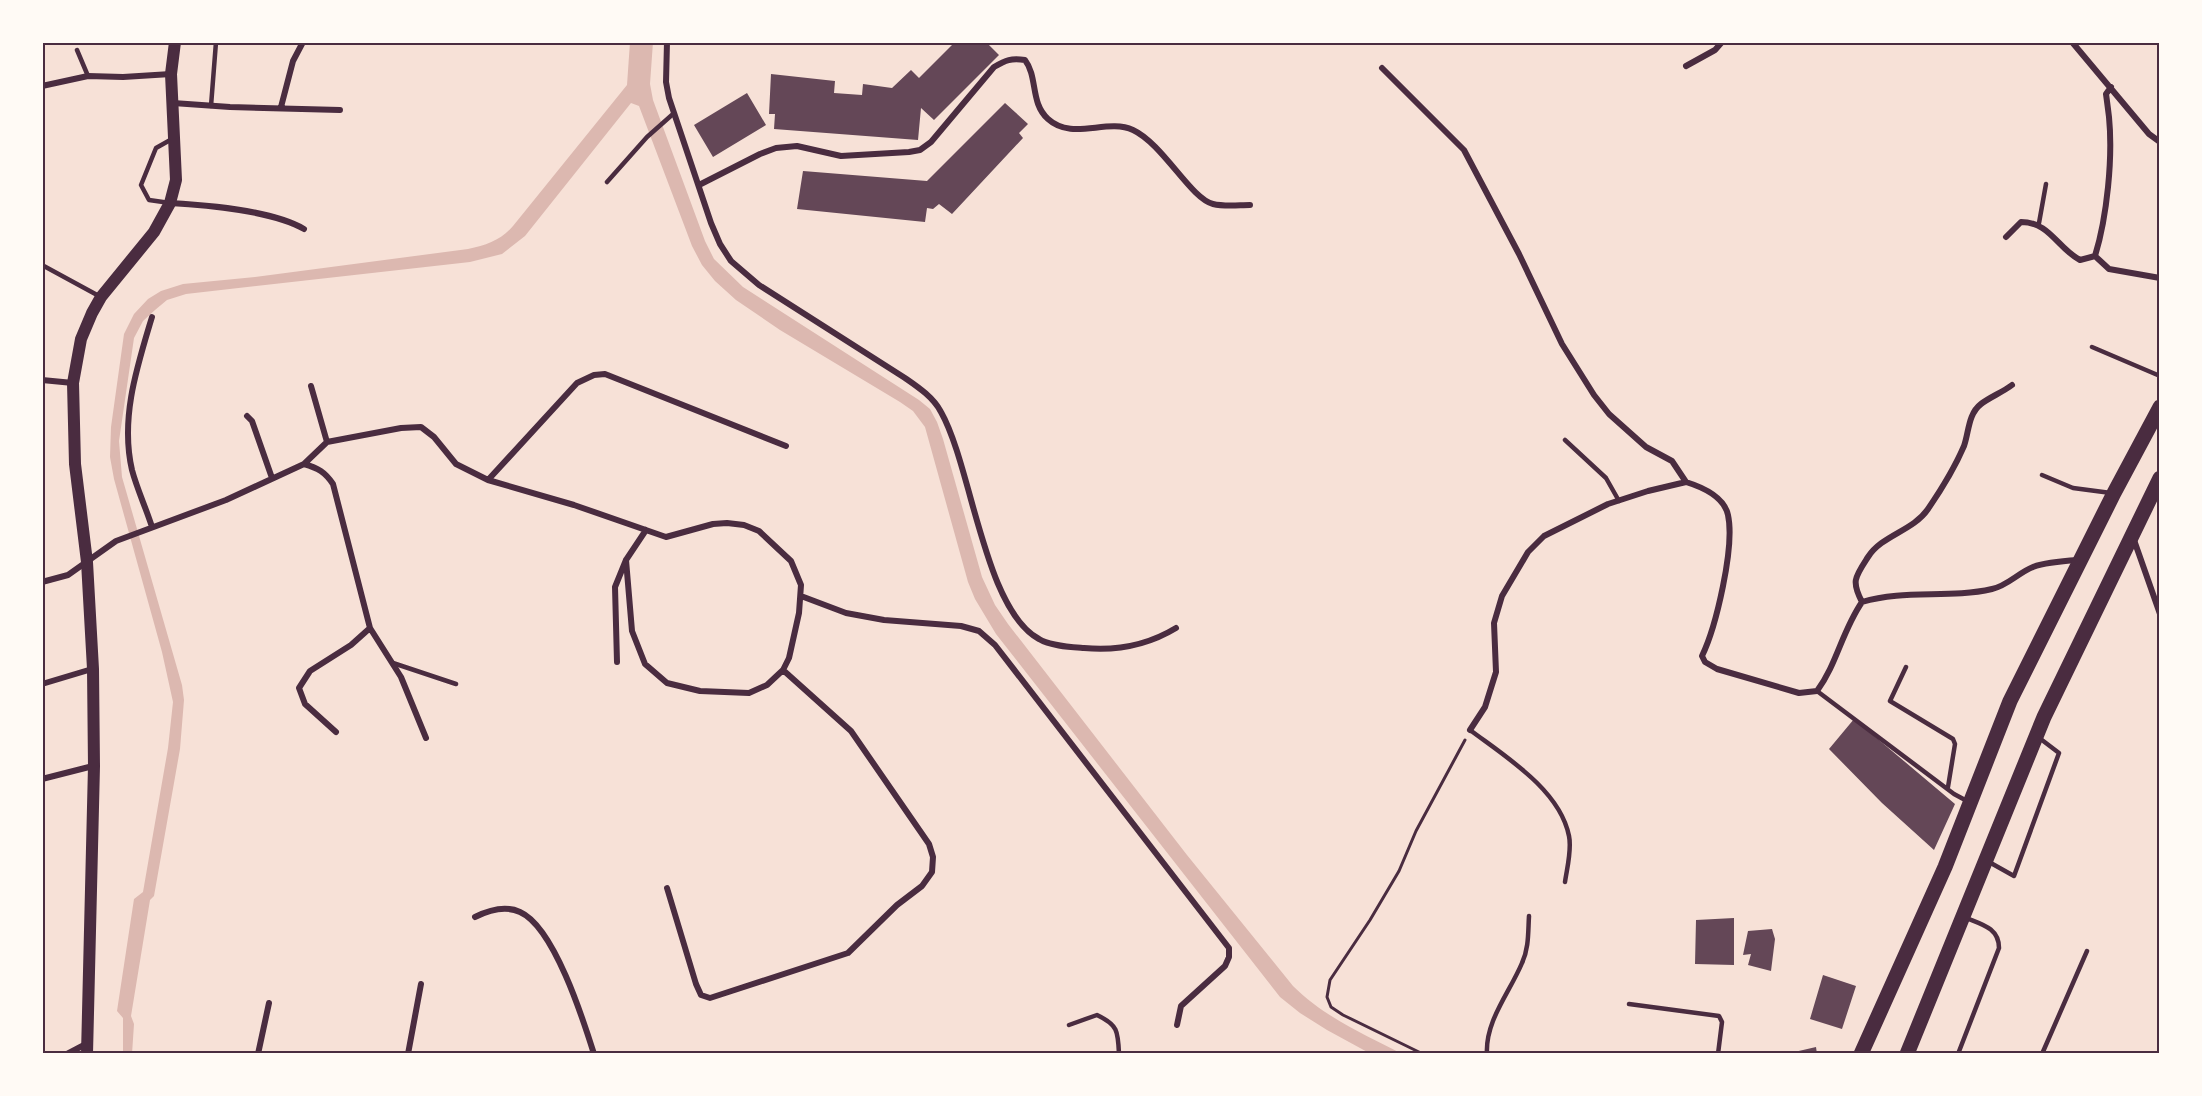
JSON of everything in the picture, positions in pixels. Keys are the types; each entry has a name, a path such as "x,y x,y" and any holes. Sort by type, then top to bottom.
{"main road":[{"path":"87,1049 94,766 93,669 87,562 75,464 73,383 81,339 92,313 101,297 154,232 170,202 176,180 171,74 175,42"},
{"path":"1861,1054 1944,867 2010,701 2114,493 2160,407"},
{"path":"1907,1054 2036,736 2131,534 2160,478"}],"street":[{"path":"281,107 293,61 303,42"},
{"path":"667,42 666,82 673,114 720,244 731,261 759,285 927,393 941,410 953,437 977,522 998,581 1007,603 1027,631 1041,641 1100,650 1122,648 1149,641 1176,628"},
{"path":"1686,66 1716,50 1722,42"},
{"path":"2072,42 2149,134 2160,142"},
{"path":"699,185 776,148 797,146 841,156 920,150 931,142 994,67 1006,59 1015,59 1025,60 1030,67 1036,101 1050,121 1061,127 1079,130 1121,126 1131,129 1149,139 1200,197 1212,204 1250,205"},
{"path":"1382,68 1464,150 1519,254 1562,344 1594,395 1610,414 1646,447 1672,461 1686,482"},
{"path":"42,86 88,76 123,77 171,74"},
{"path":"2095,256 2101,238 2110,169 2106,94 2111,87"},
{"path":"173,103 340,110"},
{"path":"170,202 201,204 272,217 290,221 304,229"},
{"path":"2006,237 2021,222 2039,223 2072,256 2080,260 2095,256"},
{"path":"2095,256 2109,269 2160,278"},
{"path":"152,317 136,370 127,430 133,472 152,527"},
{"path":"488,480 577,383 594,375 605,374 786,446"},
{"path":"42,380 73,383"},
{"path":"1862,602 1854,588 1855,580 1869,555 1886,541 1912,526 1927,512 1964,445 1975,410 1981,403 2012,385"},
{"path":"311,386 327,442"},
{"path":"247,416 252,421 272,478"},
{"path":"42,582 68,575 116,541 226,500 304,464 327,442 401,428 421,427 434,437 456,464 488,480 574,505 666,537 713,524 727,523 744,525 759,531 791,561 801,585 793,641 783,670 767,685 749,693 700,691 668,683 645,664 632,631 626,560"},
{"path":"304,464 319,468 328,475 333,484 370,628 393,663 426,738"},
{"path":"1470,730 1485,707 1496,672 1494,623 1502,596 1528,552 1544,536 1580,517 1648,491 1686,482 1706,488 1718,498 1728,513 1728,557 1711,637 1702,656 1706,662 1717,669 1799,693 1817,691 1827,677 1843,635 1862,602 1894,596 1971,593 1994,589 2007,584 2032,567 2082,559"},
{"path":"617,662 615,587 626,560 646,530"},
{"path":"2131,534 2157,598 2160,614"},
{"path":"801,596 846,613 884,620 961,626 979,631 994,645 1229,948 1229,957 1225,966 1181,1006 1177,1025"},
{"path":"336,732 305,704 299,688 310,671 351,645 370,628"},
{"path":"42,684 93,669"},
{"path":"668,888 696,984 701,995 710,998 848,952 897,905 922,886 932,872 933,856 929,844 851,730 783,670"},
{"path":"42,779 94,766"},
{"path":"475,917 487,911 507,908 521,912 543,931 573,994 594,1054"},
{"path":"408,1054 422,984"},
{"path":"258,1054 268,1003"},
{"path":"67,1054 87,1049"}],"lane":[{"path":"211,106 216,42"},
{"path":"77,50 88,76"},
{"path":"607,182 647,137 673,114"},
{"path":"170,202 149,200 141,185 156,148 175,138"},
{"path":"2039,223 2046,184"},
{"path":"42,265 101,297"},
{"path":"2092,347 2160,375"},
{"path":"1565,440 1606,478 1618,501"},
{"path":"2042,475 2073,488 2114,493"},
{"path":"393,663 456,684"},
{"path":"1906,667 1890,701 1953,739 1955,744 1947,787"},
{"path":"1817,691 1954,794 1970,802"},
{"path":"1470,730 1547,792 1561,814 1570,838 1565,882"},
{"path":"1986,860 2014,876 2060,753 2036,736"},
{"path":"1487,1054 1486,1046 1492,1026 1523,961 1528,943 1528,916"},
{"path":"1958,1054 1999,948 1997,934 1993,930 1963,916"},
{"path":"2042,1054 2087,951"},
{"path":"1629,1004 1719,1016 1722,1022 1718,1054"},
{"path":"1069,1025 1097,1015 1112,1022 1118,1033 1119,1054"}],"path":[{"path":"1423,1054 1343,1015 1331,1007 1327,997 1330,980 1399,872 1425,812 1470,730"}],"shaded area":[{"path":"630,42 653,42 650,84 653,100 705,241 714,259 743,287 930,409 943,439 982,577 995,605 1008,624 1187,855 1293,986 1331,1016 1402,1054 1371,1054 1327,1030 1280,997 996,634 975,599 968,582 925,427 913,411 780,330 736,300 715,281 702,265 692,246 639,106 631,103 525,236 502,254 470,262 186,294 167,300 143,321 134,338 119,441 122,477 182,685 184,700 180,749 154,896 150,900 131,1016 134,1024 132,1054 123,1054 123,1018 117,1011 134,899 143,892 168,748 173,702 110,457 111,427 124,334 134,314 148,299 161,291 183,284 255,277 468,249 487,244 498,238 513,226 627,85"}],"building":[{"path":"955,42 983,42 986,45 987,43 999,55 934,120 921,108 918,140 774,129 775,114 769,114 771,74 835,81 834,93 862,95 863,84 892,88 911,70 919,78"},
{"path":"747,93 766,125 713,157 694,125"},
{"path":"1005,103 1028,124 1019,133 1023,138 952,214 939,204 933,209 927,208 925,222 797,209 803,171 927,181"},
{"path":"1854,719 1955,804 1934,850 1882,803 1829,749"},
{"path":"1734,918 1734,965 1695,964 1696,920"},
{"path":"1772,929 1775,939 1771,971 1748,965 1751,954 1743,955 1748,931"},
{"path":"1823,975 1856,986 1842,1029 1810,1019"},
{"path":"1816,1047 1817,1054 1790,1054 1790,1053"}]}
